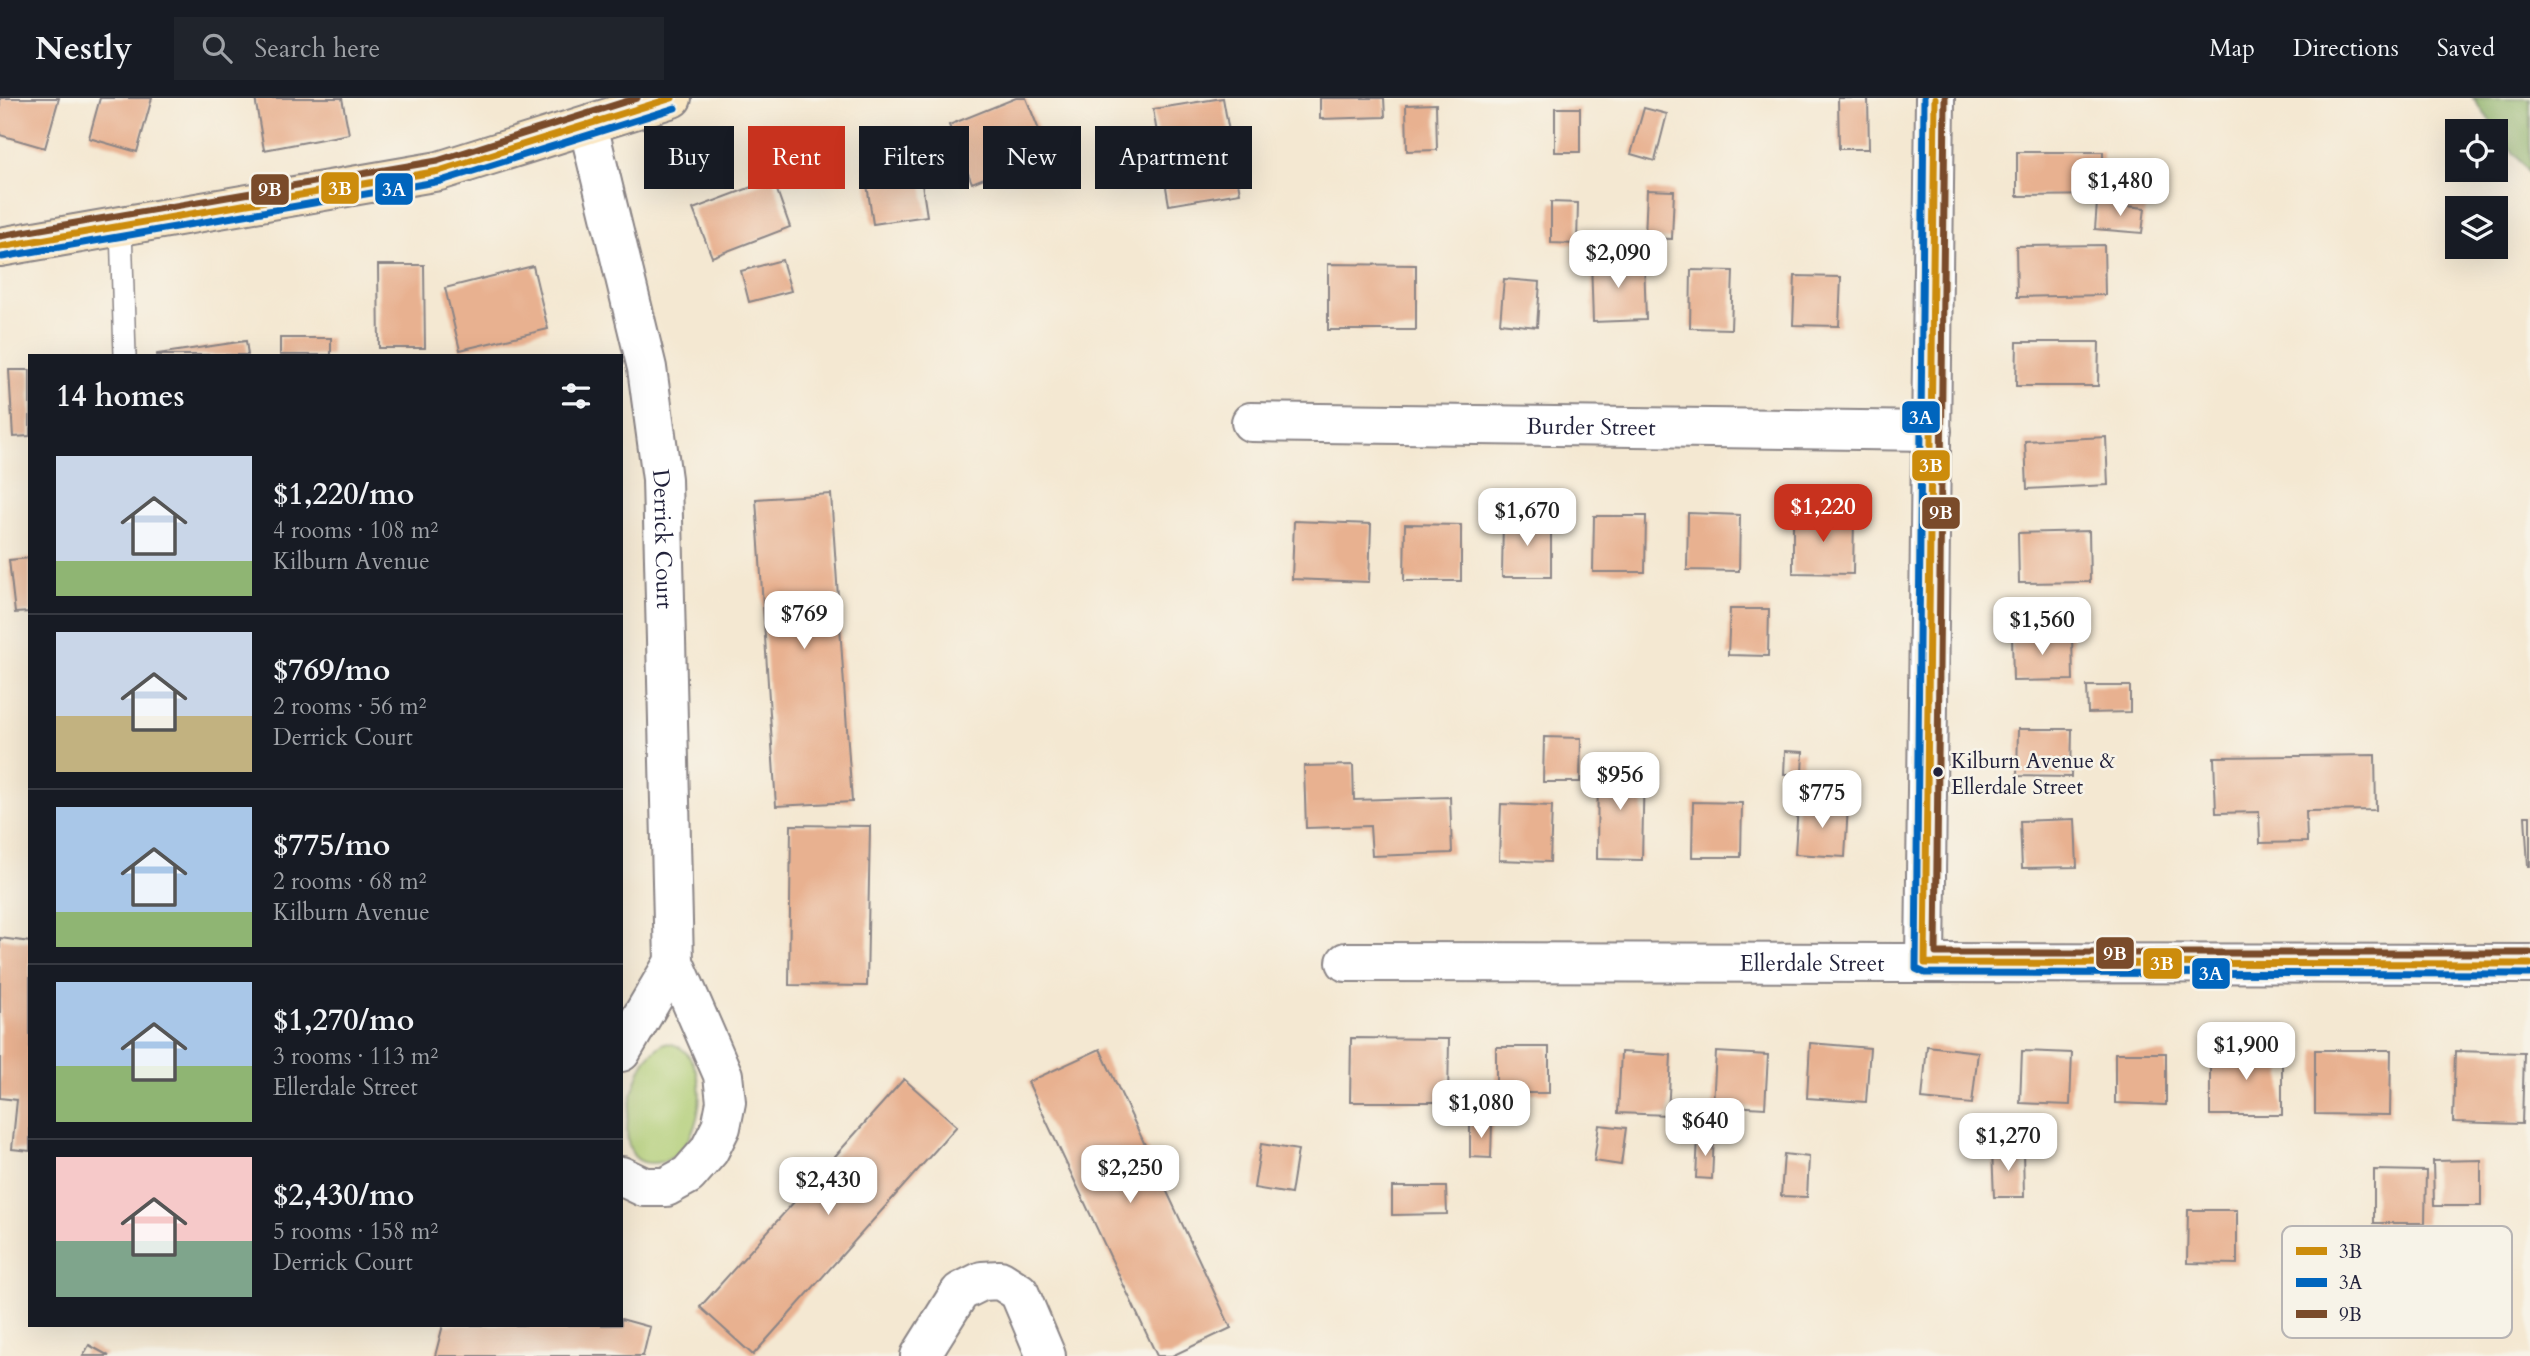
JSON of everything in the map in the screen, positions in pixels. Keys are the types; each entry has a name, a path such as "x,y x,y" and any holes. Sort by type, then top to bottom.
{"street":[{"path":"0,247 439,171 672,98"},
{"path":"1925,963 1936,98"},
{"name":"Derrick Court","path":"588,125 647,368 658,440 662,479 674,962 723,1075 726,1102 721,1127 709,1151 688,1175 666,1187 644,1186 623,1177"},
{"name":"Burder Street","path":"1251,422 1932,431"},
{"path":"623,1049 674,962"},
{"name":"Ellerdale Street","path":"1346,962 2530,964"},
{"path":"920,1356 960,1292 982,1281 1000,1280 1019,1292 1046,1356"}],"lane":[{"path":"121,227 125,354"}],"green space":[{"path":"2473,98 2530,98 2530,175 2508,145 2508,119 2489,119"},
{"path":"664,1043 681,1049 693,1062 699,1082 699,1104 695,1126 685,1145 670,1158 650,1163 638,1159 630,1149 627,1136 628,1119 630,1102 640,1071 649,1056"}],"building":[{"path":"0,98 59,98 45,148 0,135"},
{"path":"100,98 152,98 137,152 89,138"},
{"path":"255,98 342,98 349,134 264,150"},
{"path":"1016,98 1026,98 1037,126 983,126 983,179 972,183 969,175 969,126 949,125"},
{"path":"1223,98 1228,126 1156,126 1153,109"},
{"path":"1320,98 1384,98 1385,117 1320,119"},
{"path":"1838,98 1868,98 1869,149 1839,149"},
{"path":"1436,104 1437,150 1407,151 1406,105"},
{"path":"1555,108 1580,108 1580,152 1555,152"},
{"path":"1644,108 1667,114 1655,161 1631,154"},
{"path":"2017,152 2103,152 2103,195 2017,196"},
{"path":"748,188 777,189 790,227 712,257 693,209"},
{"path":"868,189 923,189 927,216 873,224"},
{"path":"1166,189 1239,189 1240,193 1169,205"},
{"path":"1647,190 1674,191 1672,239 1645,238"},
{"path":"1551,202 1578,203 1577,244 1551,243"},
{"path":"2097,203 2145,208 2142,233 2095,229"},
{"path":"2104,245 2105,295 2017,297 2016,246"},
{"path":"1644,259 1646,320 1593,322 1591,260"},
{"path":"782,260 791,291 749,302 741,271"},
{"path":"1328,264 1416,265 1416,330 1328,330"},
{"path":"378,265 424,265 425,348 379,348"},
{"path":"533,266 548,329 460,350 445,288"},
{"path":"1691,270 1733,271 1731,329 1690,328"},
{"path":"1795,276 1841,277 1839,326 1793,325"},
{"path":"1504,279 1540,282 1537,327 1500,323"},
{"path":"280,338 331,338 331,354 280,354"},
{"path":"246,341 248,354 157,354"},
{"path":"2017,342 2099,342 2098,386 2016,386"},
{"path":"9,370 28,370 28,436 13,437"},
{"path":"2106,437 2108,485 2027,489 2025,441"},
{"path":"831,494 852,802 776,806 756,499"},
{"path":"1688,513 1740,515 1739,571 1687,570"},
{"path":"1793,515 1854,516 1853,574 1793,573"},
{"path":"1594,516 1646,516 1645,572 1593,572"},
{"path":"1503,519 1551,520 1551,577 1502,577"},
{"path":"1294,521 1371,524 1369,582 1292,579"},
{"path":"1405,524 1461,525 1461,581 1404,581"},
{"path":"2089,531 2090,582 2019,583 2018,533"},
{"path":"28,558 28,612 15,613 9,560"},
{"path":"1730,609 1769,609 1768,656 1728,655"},
{"path":"2072,634 2073,680 2013,681 2012,635"},
{"path":"2087,686 2130,686 2130,712 2088,713"},
{"path":"2018,729 2072,729 2071,777 2017,776"},
{"path":"1544,737 1581,738 1580,782 1543,782"},
{"path":"1785,751 1803,752 1802,774 1784,774"},
{"path":"2375,755 2376,810 2306,811 2307,842 2260,843 2259,812 2216,813 2214,757"},
{"path":"1353,765 1354,800 1450,797 1452,853 1372,856 1370,826 1306,828 1304,766"},
{"path":"1598,765 1644,765 1642,860 1597,859"},
{"path":"1693,802 1742,803 1741,857 1692,857"},
{"path":"1501,804 1552,806 1550,862 1499,860"},
{"path":"1798,804 1848,806 1845,857 1795,854"},
{"path":"2525,816 2530,816 2530,866 2528,866"},
{"path":"2075,819 2077,867 2022,868 2020,821"},
{"path":"791,825 870,826 867,986 789,985"},
{"path":"0,938 28,942 28,1151 12,1149 17,1100 0,1098"},
{"path":"1351,1038 1449,1039 1448,1102 1350,1102"},
{"path":"1810,1043 1870,1048 1866,1102 1807,1098"},
{"path":"1927,1046 1978,1052 1972,1104 1922,1099"},
{"path":"1496,1047 1549,1047 1549,1093 1496,1093"},
{"path":"2210,1048 2282,1049 2282,1115 2210,1115"},
{"path":"1100,1049 1231,1328 1172,1356 1157,1356 1028,1082"},
{"path":"2315,1050 2391,1050 2390,1115 2315,1114"},
{"path":"2022,1051 2072,1053 2070,1105 2020,1103"},
{"path":"2455,1051 2524,1053 2522,1124 2453,1122"},
{"path":"1621,1052 1671,1055 1668,1115 1618,1113"},
{"path":"1716,1052 1768,1055 1765,1108 1713,1105"},
{"path":"2115,1053 2166,1053 2166,1105 2115,1103"},
{"path":"904,1079 957,1126 753,1355 700,1307"},
{"path":"1470,1122 1492,1122 1491,1158 1470,1157"},
{"path":"1599,1125 1626,1128 1621,1165 1594,1161"},
{"path":"1698,1136 1714,1137 1712,1179 1696,1178"},
{"path":"1261,1144 1298,1150 1291,1194 1254,1188"},
{"path":"2023,1149 2024,1197 1994,1197 1992,1150"},
{"path":"1784,1154 1809,1157 1807,1197 1781,1196"},
{"path":"2481,1160 2481,1206 2434,1206 2433,1161"},
{"path":"2374,1170 2426,1171 2425,1223 2374,1223"},
{"path":"1392,1187 1446,1187 1447,1214 1392,1215"},
{"path":"2188,1210 2237,1210 2237,1264 2187,1263"},
{"path":"623,1320 650,1327 643,1356 435,1356 442,1327 623,1327"},
{"path":"89,1345 109,1356 83,1356"}],"transit line":[{"name":"9B","path":"0,236 437,161 637,98"},
{"name":"3B","path":"0,247 439,171 672,98"},
{"name":"3A","path":"1924,98 1916,969 1925,973 2530,974"},
{"name":"3B","path":"1935,98 1925,963 2530,964"},
{"name":"9B","path":"1945,98 1936,953 2530,953"},
{"name":"3A","path":"2,257 441,181 675,108"}],"place":[{"name":"Kilburn Avenue & Ellerdale Street","path":"1938,772"}]}
